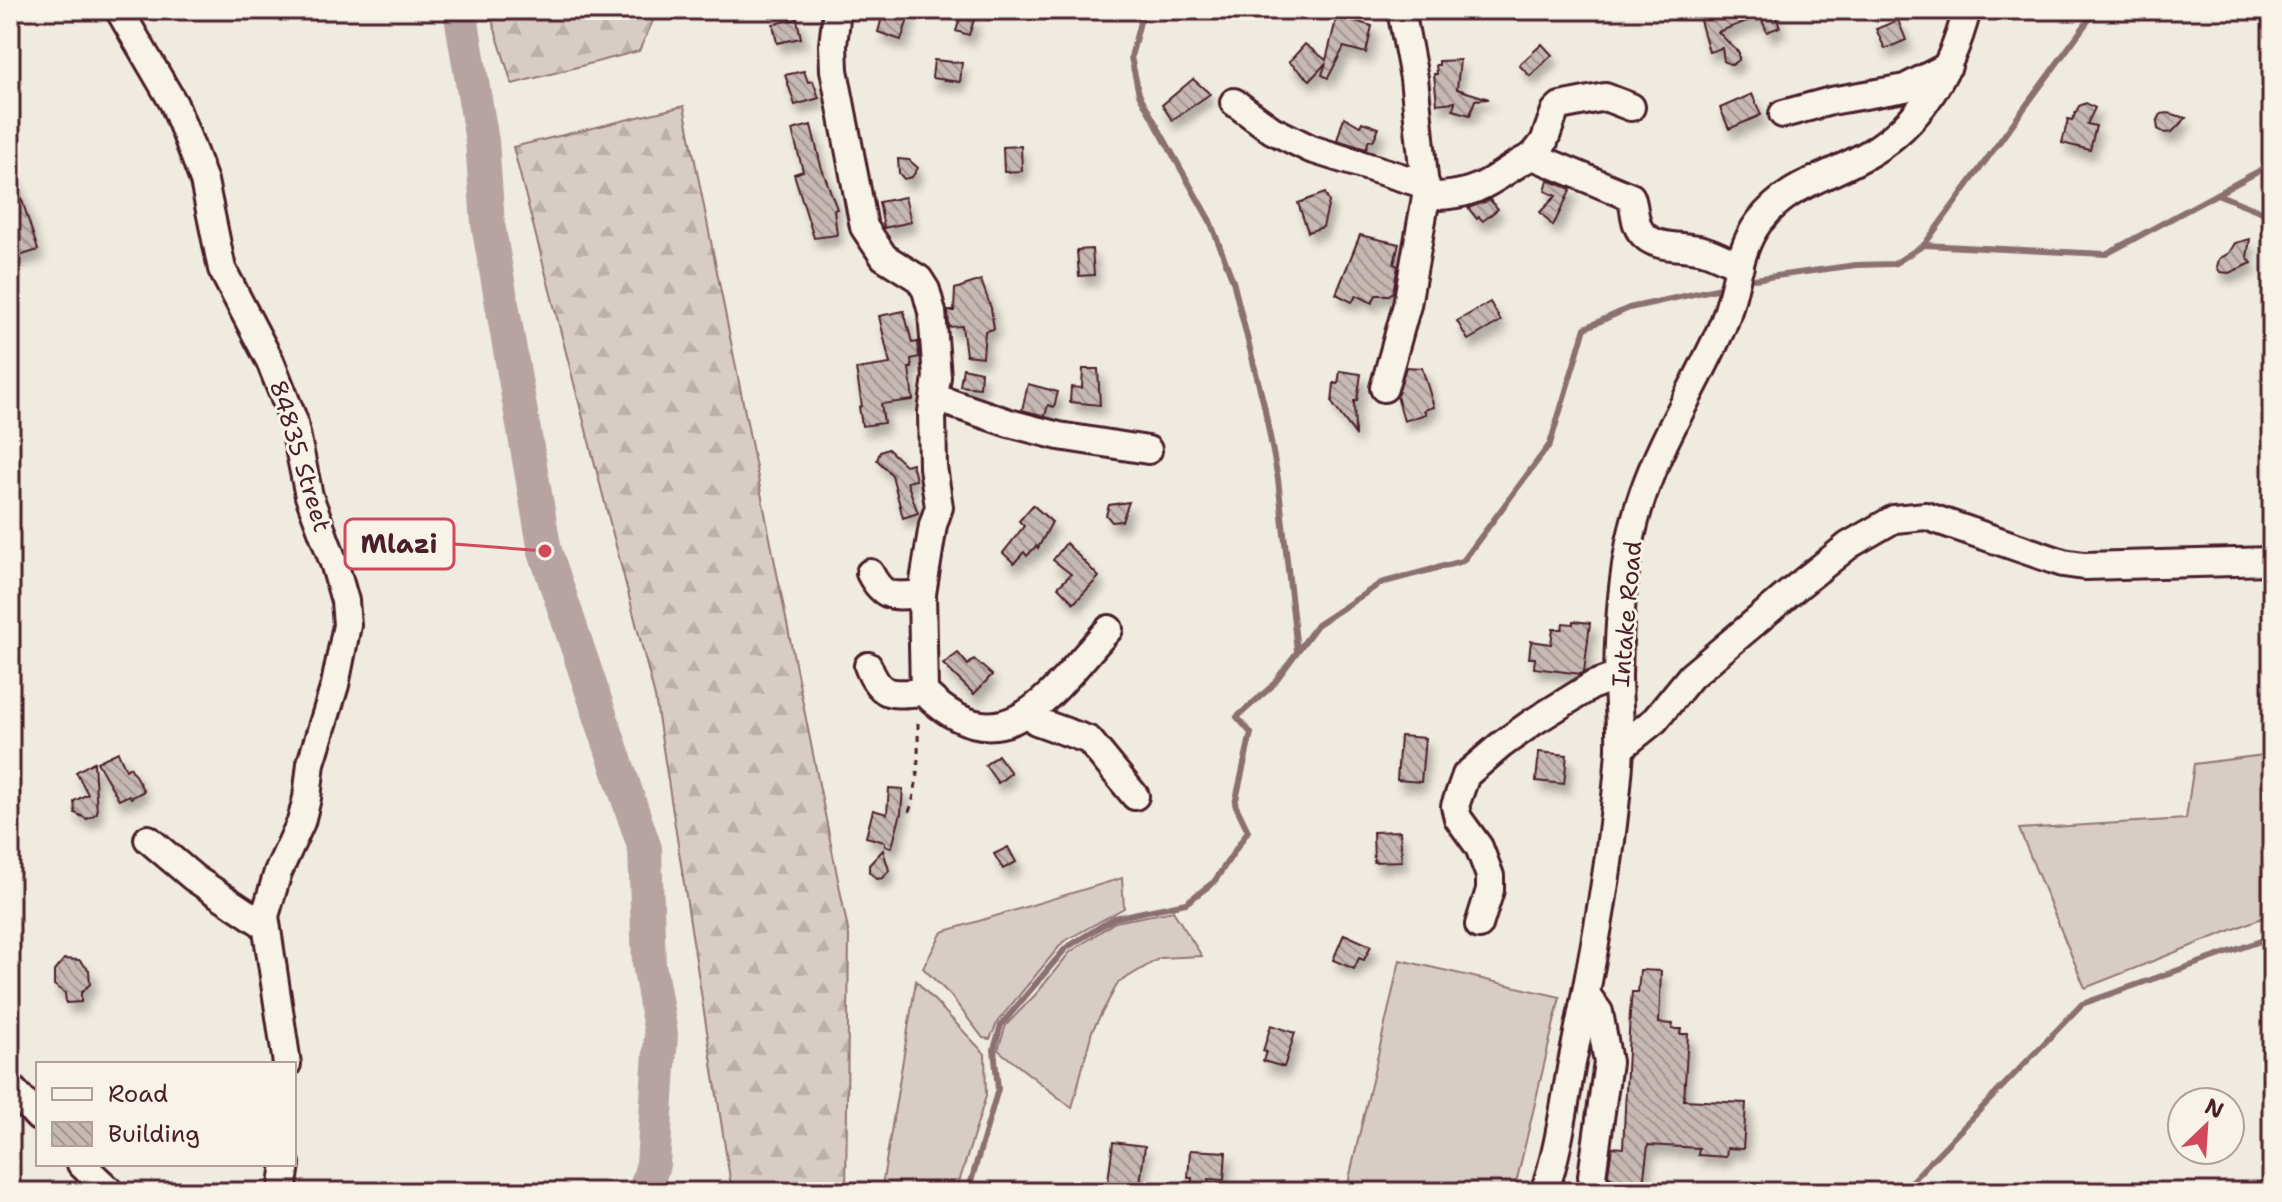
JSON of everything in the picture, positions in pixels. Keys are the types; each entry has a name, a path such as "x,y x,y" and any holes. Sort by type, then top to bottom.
{"street":[{"name":"84835 Street","path":"119,10 174,104 188,139 204,181 222,269 270,361 293,419 309,496 345,601 347,625 335,685 311,763 301,822 269,896 265,916 287,1062"},
{"path":"837,10 834,70 864,227 884,257 915,276 926,290 932,312 936,398 932,412 933,467 939,507 933,525 922,594 924,692 940,707 974,725 993,727 1012,722 1030,712 1109,629"},
{"path":"1384,388 1407,305 1426,191 1414,78 1401,10"},
{"name":"Intake Road","path":"1544,1192 1586,994 1610,856 1620,748 1618,676 1628,557 1642,495 1680,409 1722,327 1745,249 1757,224 1780,199 1803,184 1870,153 1911,120 1933,94 1958,47 1967,10"},
{"path":"1783,114 1831,101 1905,88 1948,66"},
{"path":"1234,102 1296,143 1426,191 1448,196 1479,188 1518,162 1533,156 1544,142 1555,111 1560,106 1605,97 1631,107"},
{"path":"1533,156 1631,197 1636,222 1641,233 1649,239 1663,245 1705,251 1740,266"},
{"path":"936,398 1046,433 1148,450"},
{"path":"1620,748 1655,720 1691,676 1799,585 1849,545 1894,519 1926,516 2063,563 2084,566 2272,561"},
{"path":"870,573 879,590 887,594 922,594"},
{"path":"868,666 875,685 884,691 896,694 924,692"},
{"path":"1479,925 1490,890 1490,876 1479,847 1458,818 1455,806 1466,775 1533,722 1593,685 1618,676"},
{"path":"1030,712 1036,721 1089,740 1135,796"},
{"path":"148,839 194,878 266,926"},
{"path":"1586,994 1599,1012 1608,1062 1592,1176 1598,1192"},
{"path":"10,1087 36,1115"},
{"path":"83,1166 111,1192"},
{"path":"282,1192 286,1166"}],"path":[{"path":"909,812 918,781 918,713 924,692"}],"green space":[{"path":"489,10 658,10 639,51 512,84"},
{"path":"684,106 849,935 846,1192 732,1192 655,697 513,147"},
{"path":"2272,754 2272,914 2085,988 2019,829 2186,819 2194,764"},
{"path":"1122,878 1124,908 1063,942 998,1021 990,1039 983,1038 950,995 923,968 942,932"},
{"path":"1173,911 1202,956 1160,958 1118,983 1092,1031 1072,1108 998,1050 1006,1025 1070,952 1115,922"},
{"path":"1400,960 1560,997 1514,1192 1346,1192"},
{"path":"916,981 985,1054 986,1096 956,1192 881,1192"}],"building":[{"path":"884,10 910,13 901,40 878,32"},
{"path":"1697,10 1773,10 1780,27 1767,32 1760,16 1718,32 1739,53 1739,60 1732,65 1724,61 1722,48 1709,52"},
{"path":"961,15 974,20 969,35 956,31"},
{"path":"1337,16 1372,26 1366,53 1344,47 1328,78 1322,75 1326,63 1310,80 1289,62 1305,44 1326,60"},
{"path":"797,19 801,38 777,43 773,24"},
{"path":"1898,20 1906,40 1885,49 1876,29"},
{"path":"1542,44 1552,55 1530,76 1519,65"},
{"path":"934,60 962,63 960,82 932,78"},
{"path":"1460,60 1457,89 1489,99 1475,100 1470,115 1453,110 1455,102 1437,104 1436,65 1439,61"},
{"path":"804,71 808,82 813,81 819,98 795,105 785,75"},
{"path":"1193,79 1210,94 1172,120 1162,105"},
{"path":"1752,94 1761,115 1729,129 1720,108"},
{"path":"2086,103 2095,108 2087,124 2096,126 2090,150 2062,143 2068,119 2072,120 2079,106"},
{"path":"2161,114 2186,118 2172,132 2165,133 2158,129 2157,122"},
{"path":"1344,117 1360,126 1362,122 1379,128 1366,149 1337,140"},
{"path":"811,125 821,166 837,209 834,210 837,235 814,238 794,174 803,171 792,130"},
{"path":"1021,146 1022,171 1004,172 1003,147"},
{"path":"898,159 909,160 918,168 912,177 904,179 899,173"},
{"path":"13,172 38,250 10,259 10,173"},
{"path":"1548,180 1571,189 1553,226 1540,212 1556,196 1545,191"},
{"path":"1325,193 1329,202 1323,227 1308,232 1298,203"},
{"path":"905,197 911,222 884,228 879,202"},
{"path":"1490,200 1498,209 1483,221 1479,217 1477,219 1468,208"},
{"path":"1360,235 1399,244 1394,264 1398,266 1393,292 1376,295 1372,303 1357,295 1352,302 1336,294"},
{"path":"2250,239 2247,257 2252,263 2229,273 2220,272 2217,267 2219,259 2229,253 2235,243"},
{"path":"1092,249 1094,275 1079,276 1077,250"},
{"path":"981,280 991,308 994,329 985,331 983,357 966,355 962,326 949,327 948,311 954,311 955,289"},
{"path":"1490,302 1501,321 1468,340 1457,321"},
{"path":"904,311 912,343 918,342 919,357 911,359 912,368 909,368 913,400 881,404 884,423 862,426 856,369 890,364 879,316"},
{"path":"1406,367 1422,368 1434,407 1424,410 1426,414 1404,421 1397,396"},
{"path":"963,368 981,372 980,388 960,386"},
{"path":"1083,369 1098,369 1100,405 1070,402 1071,387 1082,388"},
{"path":"1340,371 1361,374 1357,401 1354,401 1355,434 1332,403 1334,383 1338,384"},
{"path":"1028,384 1058,392 1054,407 1048,405 1045,416 1022,410"},
{"path":"888,449 905,465 912,463 916,480 907,482 918,513 903,518 892,475 877,460 880,452"},
{"path":"1129,502 1122,521 1112,522 1106,515 1109,505"},
{"path":"1033,505 1052,522 1038,548 1036,546 1027,556 1024,552 1014,563 1003,553 1024,526 1019,521"},
{"path":"1066,543 1099,577 1074,603 1058,587 1071,574 1053,560"},
{"path":"1573,621 1590,623 1584,672 1534,668 1535,658 1529,658 1531,641 1551,644 1553,629 1562,629 1563,623 1573,624"},
{"path":"958,653 968,665 974,659 992,675 974,694 943,664"},
{"path":"1400,736 1425,738 1421,782 1397,780"},
{"path":"118,752 126,770 130,767 144,791 119,800 97,762"},
{"path":"1539,752 1567,755 1564,784 1536,781"},
{"path":"998,755 1011,773 998,783 985,765"},
{"path":"94,762 97,813 87,819 75,813 74,801 88,794 76,772"},
{"path":"889,788 903,789 901,813 892,847 866,837 873,810 887,814"},
{"path":"1400,831 1402,861 1374,862 1373,832"},
{"path":"1008,847 1016,862 1003,869 994,854"},
{"path":"883,850 889,870 883,878 877,879 869,872 869,865"},
{"path":"1344,934 1371,946 1364,960 1359,958 1354,969 1333,960"},
{"path":"64,959 79,960 89,970 90,984 81,993 81,1002 66,1003 65,993 54,985 54,971"},
{"path":"1640,970 1661,971 1659,1023 1673,1024 1672,1029 1681,1029 1680,1034 1688,1034 1684,1100 1746,1103 1743,1149 1727,1148 1726,1157 1698,1155 1699,1148 1648,1145 1642,1192 1614,1192 1614,1179 1608,1174 1612,1147 1623,1148 1632,992 1638,992"},
{"path":"1271,1025 1295,1033 1284,1067 1263,1061"},
{"path":"1113,1142 1145,1146 1139,1192 1107,1189"},
{"path":"1190,1150 1226,1152 1224,1180 1208,1179 1209,1192 1191,1192 1192,1178 1188,1178"}],"waterway":[{"path":"460,10 482,141 488,224 545,551 645,849 649,964 661,1034 653,1164 645,1192"},
{"path":"1143,10 1131,57 1139,94 1210,221 1233,281 1264,405 1278,479 1297,651"},
{"path":"1924,245 2096,10"},
{"path":"1754,279 1856,265 1894,264 1924,245 2106,254 2272,164"},
{"path":"2217,194 2272,216"},
{"path":"968,1192 998,1089 994,1049 1001,1025 1066,948 1114,918 1186,903 1214,882 1248,831 1235,804 1251,733 1237,717 1271,687 1317,625 1381,583 1463,561 1550,444 1585,328 1629,308 1721,288"},
{"path":"1901,1192 2082,1004 2272,937"}],"place":[{"name":"Mlazi","path":"545,551"}]}
